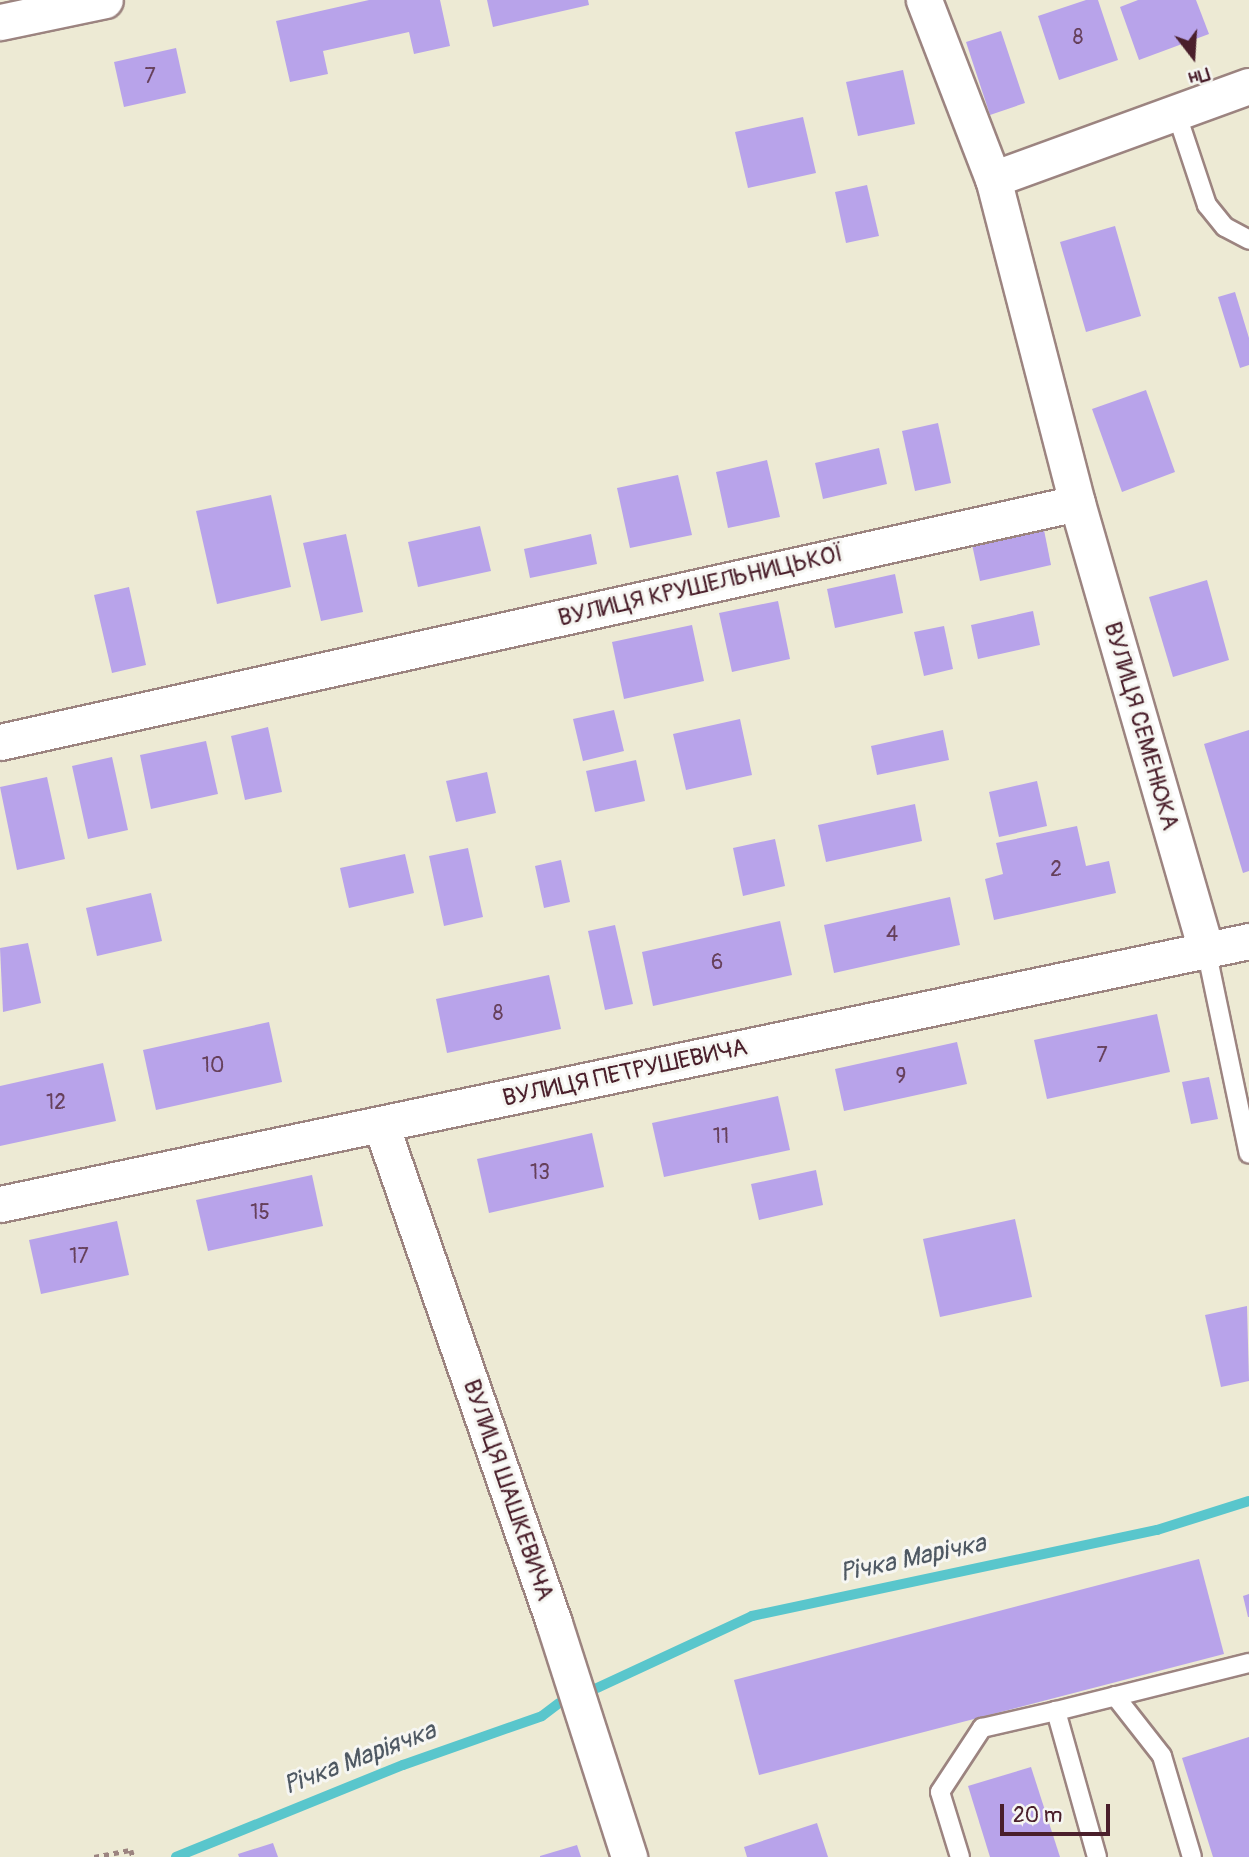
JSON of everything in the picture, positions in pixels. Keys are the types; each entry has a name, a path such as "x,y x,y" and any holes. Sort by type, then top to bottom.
{"street":[{"path":"10,13 105,0"},
{"path":"924,0 993,179 1077,503"},
{"path":"993,179 1177,115 1249,86"},
{"name":"ВУЛИЦЯ КРУШЕЛЬНИЦЬКОЇ","path":"0,742 1077,503"},
{"name":"ВУЛИЦЯ СЕМЕНЮКА","path":"1077,503 1206,949"},
{"name":"ВУЛИЦЯ ПЕТРУШЕВИЧА","path":"0,1205 1249,941"},
{"name":"ВУЛИЦЯ ШАШКЕВИЧА","path":"381,1125 554,1623 629,1857"}],"lane":[{"path":"1177,115 1207,205 1224,227 1249,240"},
{"path":"1206,949 1249,1154"},
{"path":"960,1857 940,1792 982,1728 1249,1663"},
{"path":"1115,1696 1162,1756 1192,1857"},
{"path":"1056,1711 1097,1857"}],"path":[{"path":"94,1857 131,1850 133,1857"}],"building":[{"path":"369,0 440,0 450,46 414,54 409,32 323,51 328,74 290,82 276,21"},
{"path":"487,0 588,0 589,5 493,27"},
{"path":"1086,0 1098,0 1118,60 1059,80 1038,16"},
{"path":"1138,0 1196,0 1209,34 1139,60 1120,7"},
{"path":"1001,31 1025,103 990,115 966,42"},
{"path":"176,48 186,93 124,107 114,62"},
{"path":"903,70 915,124 858,136 846,82"},
{"path":"803,117 816,173 748,188 735,132"},
{"path":"867,185 879,236 846,243 835,192"},
{"path":"1115,226 1141,316 1086,332 1060,242"},
{"path":"1235,292 1249,338 1249,365 1240,368 1218,297"},
{"path":"1146,390 1175,472 1122,492 1092,409"},
{"path":"938,423 951,483 915,491 902,431"},
{"path":"879,448 887,484 823,499 815,463"},
{"path":"767,460 780,517 728,528 716,472"},
{"path":"678,475 692,535 630,548 617,488"},
{"path":"271,495 291,587 217,604 196,511"},
{"path":"1043,525 1051,565 980,581 971,540"},
{"path":"480,526 491,571 418,587 408,542"},
{"path":"346,534 363,612 321,621 303,543"},
{"path":"591,534 597,564 530,578 524,549"},
{"path":"895,574 903,613 835,628 827,589"},
{"path":"1207,580 1229,660 1173,677 1149,597"},
{"path":"129,587 146,665 112,673 94,595"},
{"path":"778,601 790,659 732,672 719,613"},
{"path":"1033,611 1040,645 978,659 971,625"},
{"path":"692,625 704,681 624,699 612,642"},
{"path":"944,626 953,669 924,676 914,632"},
{"path":"614,710 624,751 583,761 573,719"},
{"path":"740,719 752,775 686,790 673,734"},
{"path":"268,727 282,792 245,800 231,736"},
{"path":"943,730 949,760 877,775 871,746"},
{"path":"1249,730 1249,871 1243,873 1204,744"},
{"path":"206,741 218,794 151,809 140,755"},
{"path":"112,757 128,830 88,839 72,766"},
{"path":"636,760 645,801 595,812 586,771"},
{"path":"487,772 496,813 456,822 446,781"},
{"path":"47,777 65,859 17,870 0,787"},
{"path":"1037,781 1047,826 999,837 989,792"},
{"path":"915,804 922,841 826,862 818,825"},
{"path":"1077,826 1086,866 1109,861 1116,893 994,920 985,879 1003,874 996,843"},
{"path":"775,839 785,886 743,896 733,848"},
{"path":"468,848 483,917 444,926 429,856"},
{"path":"405,854 414,893 349,908 340,868"},
{"path":"561,860 570,902 544,908 535,866"},
{"path":"151,893 162,941 97,956 86,908"},
{"path":"950,897 960,945 834,973 824,925"},
{"path":"780,921 792,975 653,1006 642,952"},
{"path":"615,925 633,1004 605,1010 588,931"},
{"path":"28,943 41,1003 3,1012 0,948"},
{"path":"549,975 561,1029 447,1053 436,999"},
{"path":"1157,1014 1170,1072 1047,1099 1034,1040"},
{"path":"269,1022 282,1082 156,1110 143,1050"},
{"path":"957,1042 967,1084 844,1111 835,1069"},
{"path":"103,1063 116,1121 0,1146 0,1086"},
{"path":"1209,1077 1218,1119 1191,1124 1182,1082"},
{"path":"778,1096 790,1150 664,1177 652,1123"},
{"path":"592,1133 604,1187 489,1213 477,1159"},
{"path":"816,1170 823,1205 759,1220 751,1184"},
{"path":"312,1175 323,1226 208,1251 196,1200"},
{"path":"1015,1219 1032,1297 940,1317 923,1239"},
{"path":"117,1221 129,1275 41,1294 29,1240"},
{"path":"1247,1306 1249,1381 1221,1387 1205,1315"},
{"path":"1199,1559 1224,1654 759,1775 734,1680"},
{"path":"1249,1594 1249,1617 1248,1617 1243,1596"},
{"path":"1249,1737 1249,1857 1213,1857 1182,1758"},
{"path":"1031,1767 1060,1857 990,1857 968,1786"},
{"path":"817,1823 828,1857 747,1857 744,1847"},
{"path":"273,1843 278,1857 239,1857 238,1854"},
{"path":"577,1845 581,1857 540,1857 540,1856"}],"waterway":[{"name":"Річка Марічка","path":"597,1688 752,1616 1157,1530 1249,1501"},
{"name":"Річка Маріячка","path":"176,1857 403,1765 542,1716 559,1703"}]}
